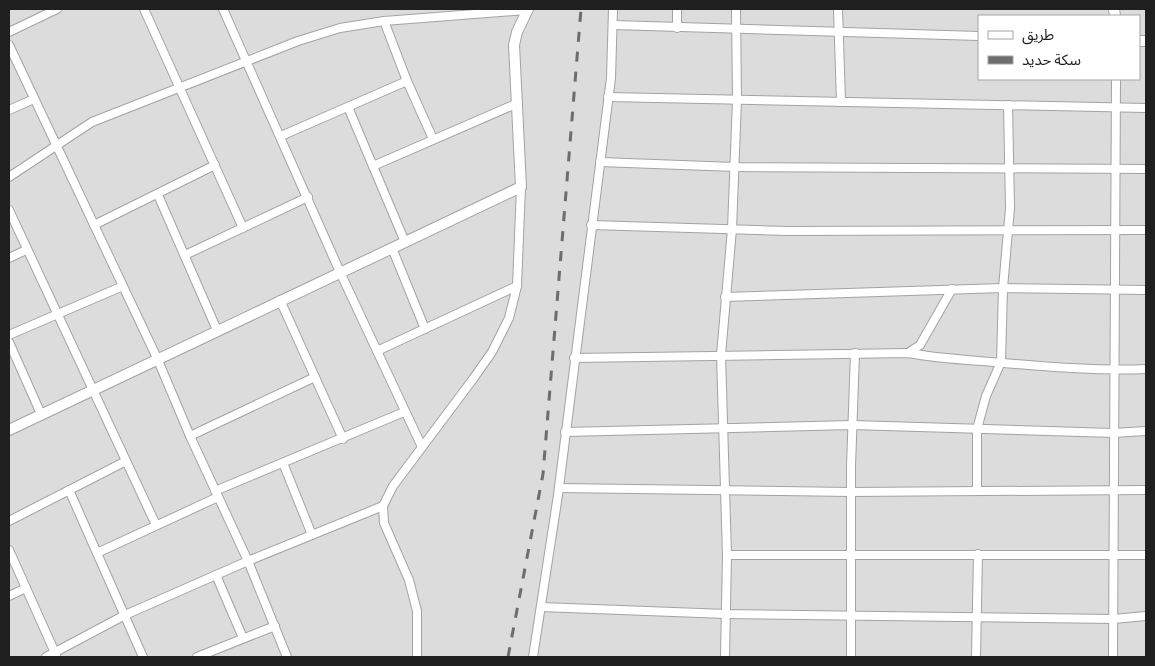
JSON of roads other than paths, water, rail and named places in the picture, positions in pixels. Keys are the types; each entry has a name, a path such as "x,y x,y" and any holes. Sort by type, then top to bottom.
{"street":[{"path":"9,32 57,9"},
{"path":"144,9 243,228"},
{"path":"223,9 248,61 340,272 422,447"},
{"path":"9,178 92,122 298,41 340,28 384,21 527,9 514,45 521,187 517,286 508,318 492,352 393,486 383,506 384,523 409,580 417,611 417,657"},
{"path":"533,657 558,488 600,162 608,97 613,9"},
{"path":"676,9 677,28"},
{"path":"725,657 727,555 720,355 732,229 735,167 737,100 736,9"},
{"path":"838,9 841,102"},
{"path":"384,21 432,139"},
{"path":"612,25 978,36"},
{"path":"9,45 158,358 190,436 248,561 288,657"},
{"path":"1113,657 1116,80"},
{"path":"281,136 407,81"},
{"path":"608,97 1146,108"},
{"path":"9,110 34,99"},
{"path":"373,166 518,103"},
{"path":"977,491 977,429 986,396 1001,362 1003,288 1008,232 1008,105"},
{"path":"348,107 405,242"},
{"path":"600,162 735,167 1146,169"},
{"path":"94,225 214,165"},
{"path":"9,430 521,187"},
{"path":"158,194 217,330"},
{"path":"185,255 308,198"},
{"path":"9,210 26,250 156,525"},
{"path":"592,225 732,229 1008,232 1146,230"},
{"path":"392,248 425,329"},
{"path":"9,258 26,250"},
{"path":"9,335 123,286"},
{"path":"377,351 517,286"},
{"path":"725,296 1003,288 1115,288 1146,290"},
{"path":"908,353 920,345 952,289"},
{"path":"280,300 343,439"},
{"path":"9,342 41,414"},
{"path":"851,657 851,492 855,353"},
{"path":"574,358 908,353 953,360 1114,371 1146,369"},
{"path":"190,436 315,377"},
{"path":"96,553 283,463 404,412"},
{"path":"565,432 852,425 1113,433 1146,431"},
{"path":"9,520 126,461"},
{"path":"283,463 312,535"},
{"path":"558,488 851,492 1146,490"},
{"path":"69,490 143,657"},
{"path":"46,657 56,655 125,615 248,561 383,506"},
{"path":"9,550 56,655"},
{"path":"976,657 978,554"},
{"path":"727,555 1146,555"},
{"path":"216,575 242,638"},
{"path":"9,596 26,588"},
{"path":"541,607 726,614 851,616 1113,619 1146,616"},
{"path":"197,657 275,626"}],"railway":[{"path":"508,657 543,474 581,9"}]}
